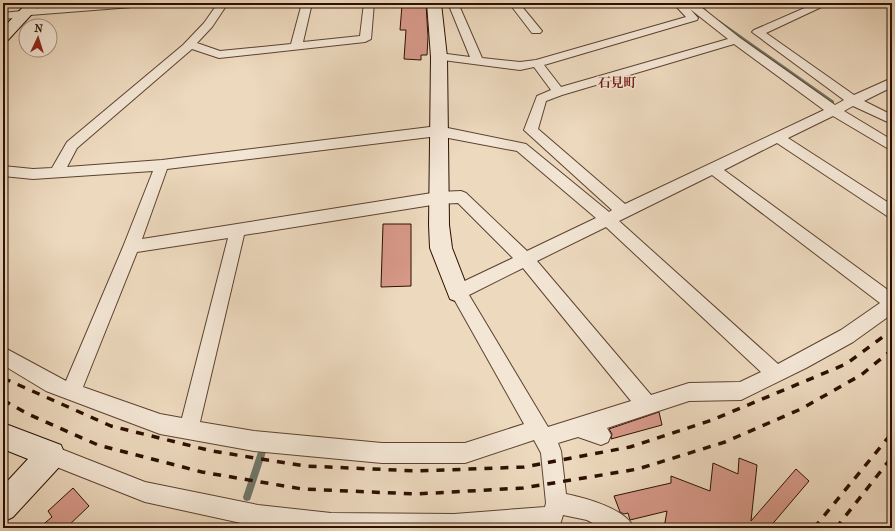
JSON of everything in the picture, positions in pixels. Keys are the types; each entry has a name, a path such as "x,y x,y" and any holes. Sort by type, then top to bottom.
{"street":[{"path":"3,16 29,10 146,3"},
{"path":"56,173 72,145 190,44 208,25 223,3"},
{"path":"296,46 307,3"},
{"path":"190,44 219,55 365,38 369,3"},
{"path":"3,436 145,492 254,522 454,525 552,518 557,503 551,451 458,292 441,248 438,198 438,57 434,3"},
{"path":"453,3 477,61"},
{"path":"514,3 536,30"},
{"path":"438,57 520,66 537,63 694,18 678,3"},
{"path":"689,3 736,40 835,111 892,146"},
{"path":"825,3 758,32 854,101 892,120"},
{"path":"3,37 29,10"},
{"path":"624,212 530,130 541,99 558,92 736,40"},
{"path":"537,63 558,92"},
{"path":"458,292 835,111 892,82"},
{"path":"3,171 33,174 162,165 438,131 521,147 608,220 776,374"},
{"path":"778,138 892,212"},
{"path":"71,392 131,247 162,165"},
{"path":"3,355 53,385 160,424 261,442 382,453 465,453 542,434 578,427 689,392 741,391 847,336 892,303 713,169"},
{"path":"131,247 438,198 461,197 525,259 647,405"},
{"path":"189,429 238,230"},
{"path":"578,427 601,435"},
{"path":"3,507 51,455"},
{"path":"557,503 590,510 623,528"}],"building":[{"path":"426,4 428,37 427,55 421,55 421,60 404,59 406,30 400,30 402,5"},
{"path":"383,224 411,224 411,286 381,287"},
{"path":"659,412 662,425 611,439 612,434 609,429"},
{"path":"739,458 757,465 751,521 796,469 809,481 769,528 664,528 667,511 630,520 628,513 624,514 620,512 614,496 671,483 671,476 710,491 713,463 738,474"},
{"path":"73,488 89,506 66,528 39,528 52,517 48,511"}],"waterway":[{"path":"698,3 709,15"},
{"path":"718,21 832,102"},
{"path":"247,497 262,452 262,445"}],"railway":[{"path":"3,378 111,426 212,451 305,466 417,471 524,467 630,447 712,420 846,364 892,330"},
{"path":"3,400 28,414 98,445 202,472 302,489 416,494 523,488 638,469 725,442 801,409 861,375 892,350"},
{"path":"814,528 892,433"},
{"path":"836,528 892,457"}],"district":[{"name":"石見町","path":"617,82"}]}
